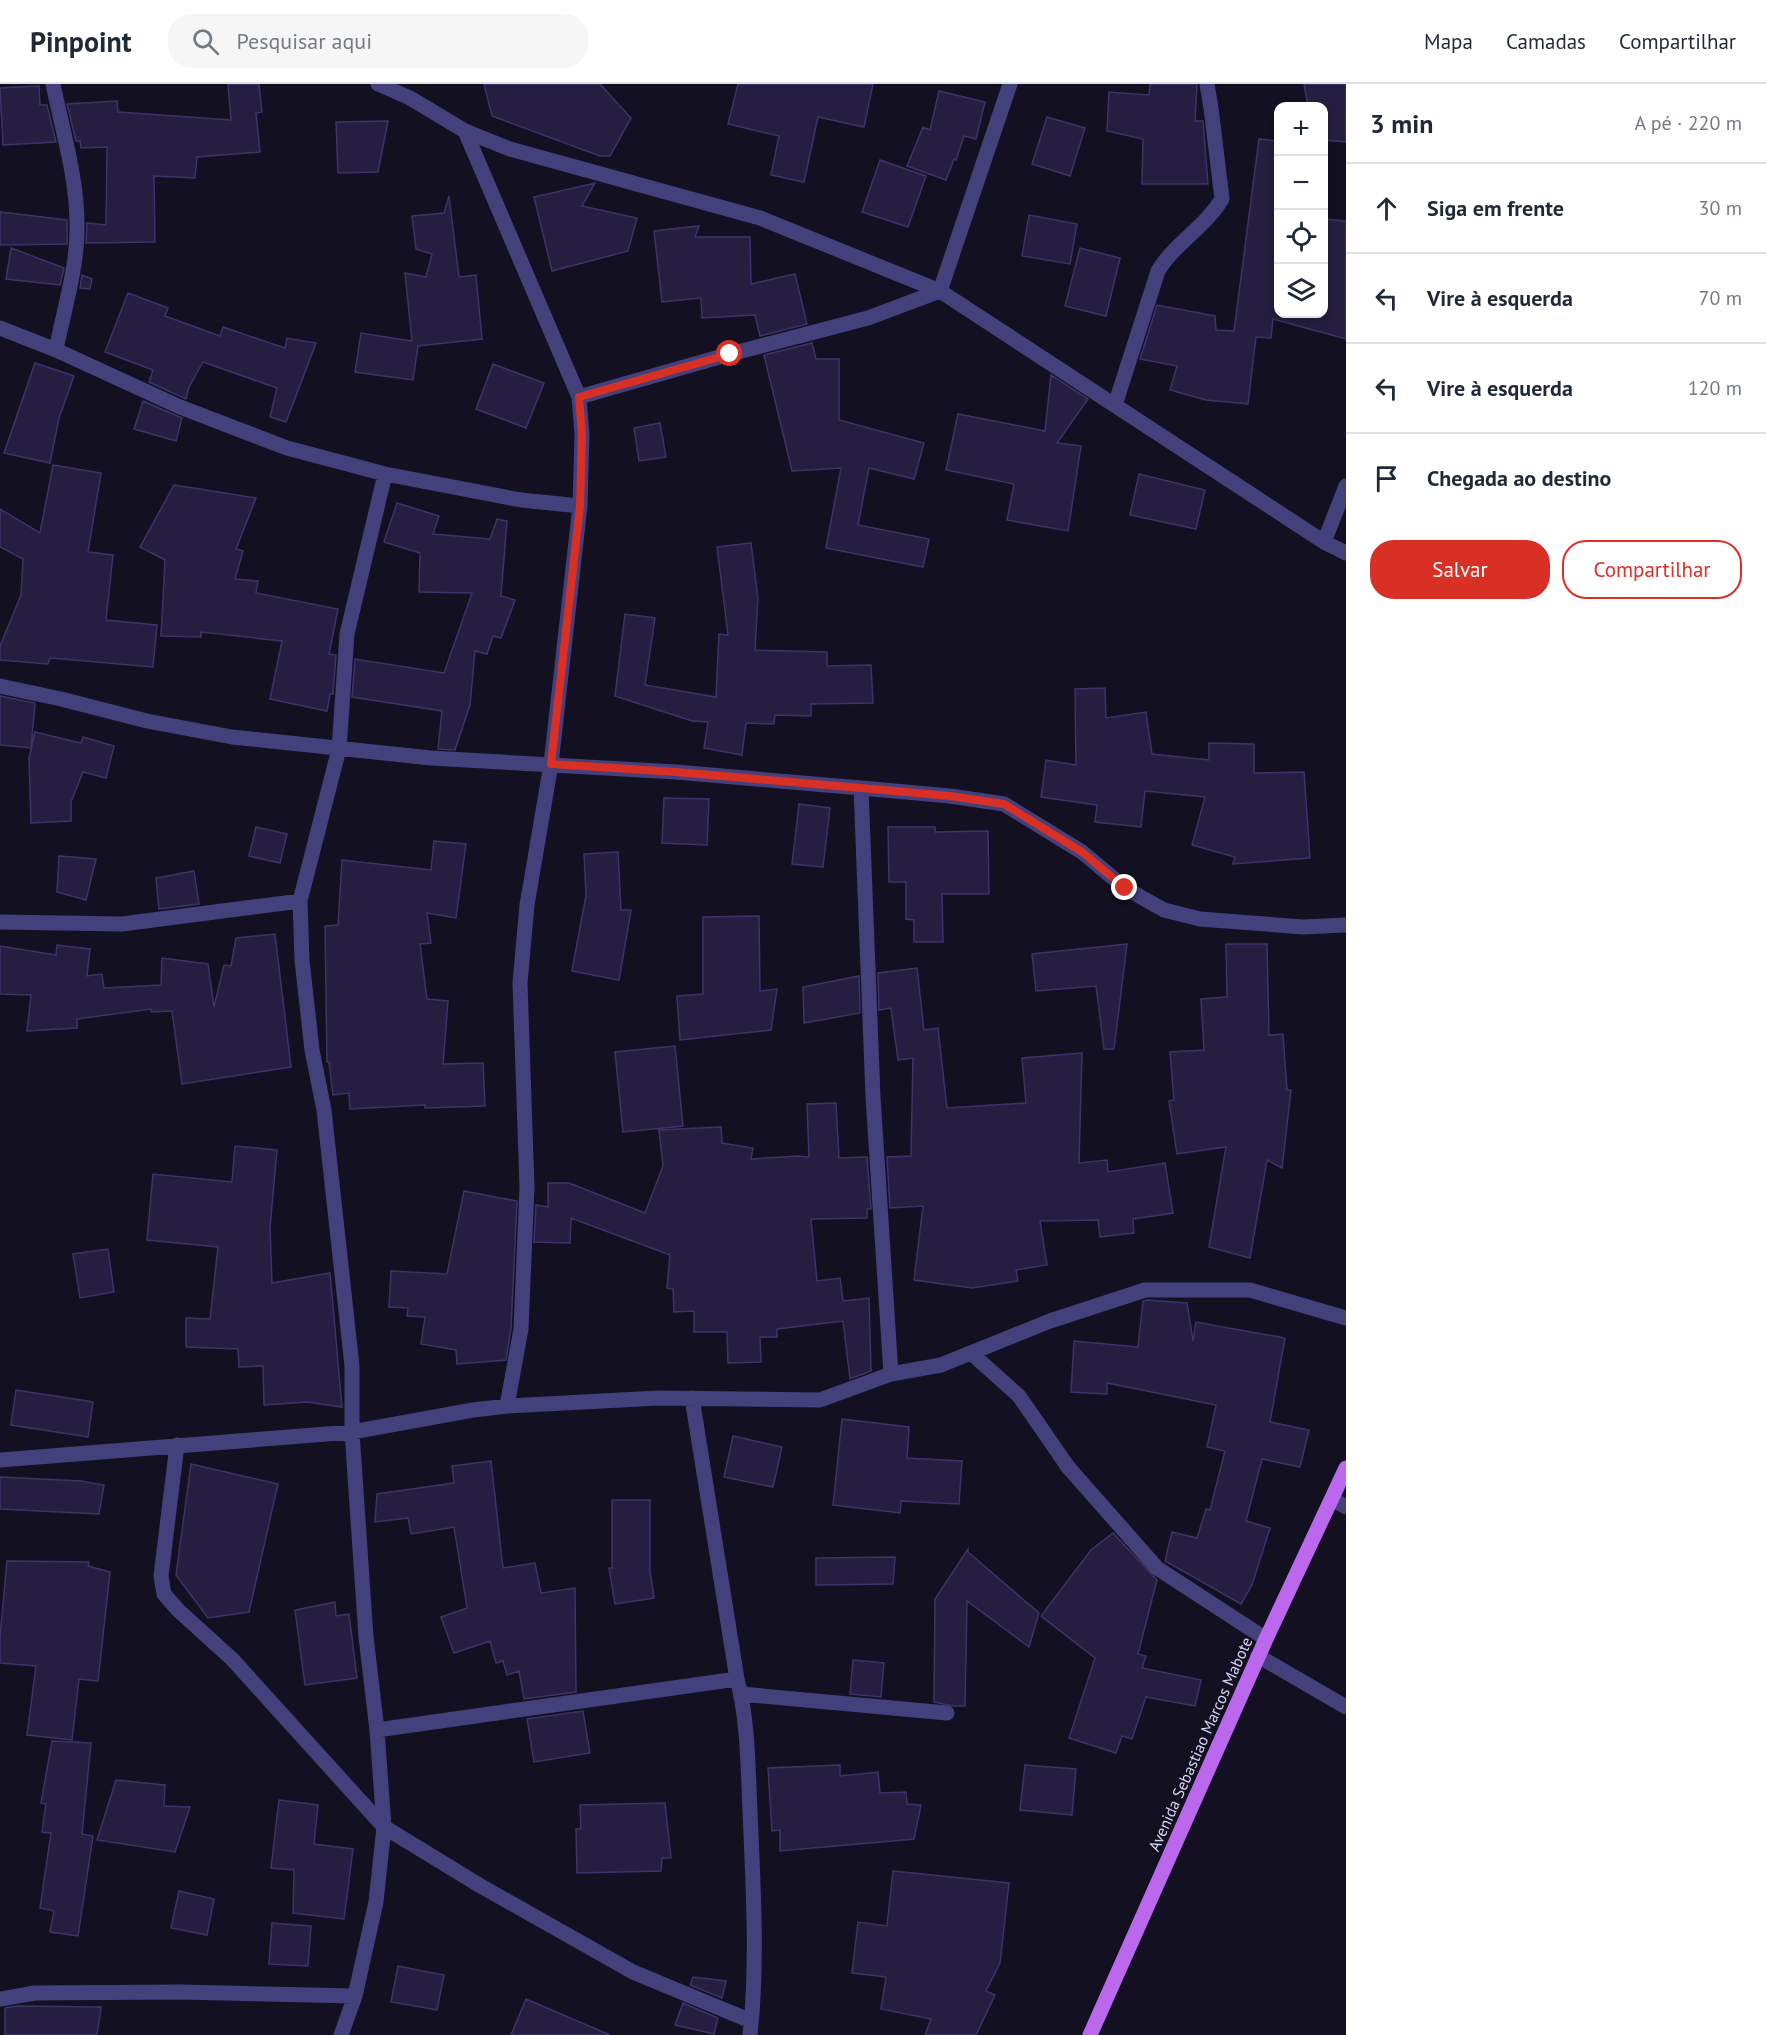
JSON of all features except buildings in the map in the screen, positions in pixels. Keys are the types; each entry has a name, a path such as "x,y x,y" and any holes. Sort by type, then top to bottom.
{"main road":[{"name":"Avenida Sebastiao Marcos Mabote","path":"1090,2035 1258,1656 1346,1468"}],"street":[{"path":"53,84 71,174 77,222 76,249 56,350"},
{"path":"378,84 411,91 465,131 510,149 760,218 940,291 1324,542 1346,553"},
{"path":"940,291 1010,84"},
{"path":"1115,405 1158,271 1165,259 1215,211 1222,199 1206,84"},
{"path":"465,131 579,397 582,434 580,506 551,764 527,905 520,983 527,1186 521,1329 507,1406"},
{"path":"579,397 868,318 940,291"},
{"path":"0,328 56,350 180,407 287,448 385,474 520,500 580,506"},
{"path":"341,2035 355,1996 376,1902 384,1827 377,1730 366,1637 352,1432 352,1366 324,1110 312,1050 302,960 300,901 339,749 347,634 385,474"},
{"path":"1324,542 1346,486"},
{"path":"0,686 157,723 232,737 431,758 676,772 950,796 1004,804 1082,852 1125,888 1164,910 1200,919 1303,927 1346,925"},
{"path":"861,788 873,1097 891,1374"},
{"path":"0,922 122,924 300,901"},
{"path":"0,1460 352,1432 507,1406 658,1398 820,1400 891,1374 941,1365 1050,1321 1145,1290 1250,1290 1346,1318"},
{"path":"971,1353 1018,1396 1068,1467 1157,1568 1266,1639"},
{"path":"177,1445 161,1576 164,1594 178,1610 232,1659 384,1827 479,1885 633,1972 750,2028 754,1900 749,1779 739,1687 692,1398"},
{"path":"1332,1499 1346,1507"},
{"path":"1258,1656 1346,1707"},
{"path":"377,1730 739,1687 947,1713"},
{"path":"0,1999 35,1993 180,1992 355,1996"}],"route":[{"path":"730,354 579,397 582,434 580,506 551,764 861,788 950,796 1004,804 1082,852 1125,888"}]}
